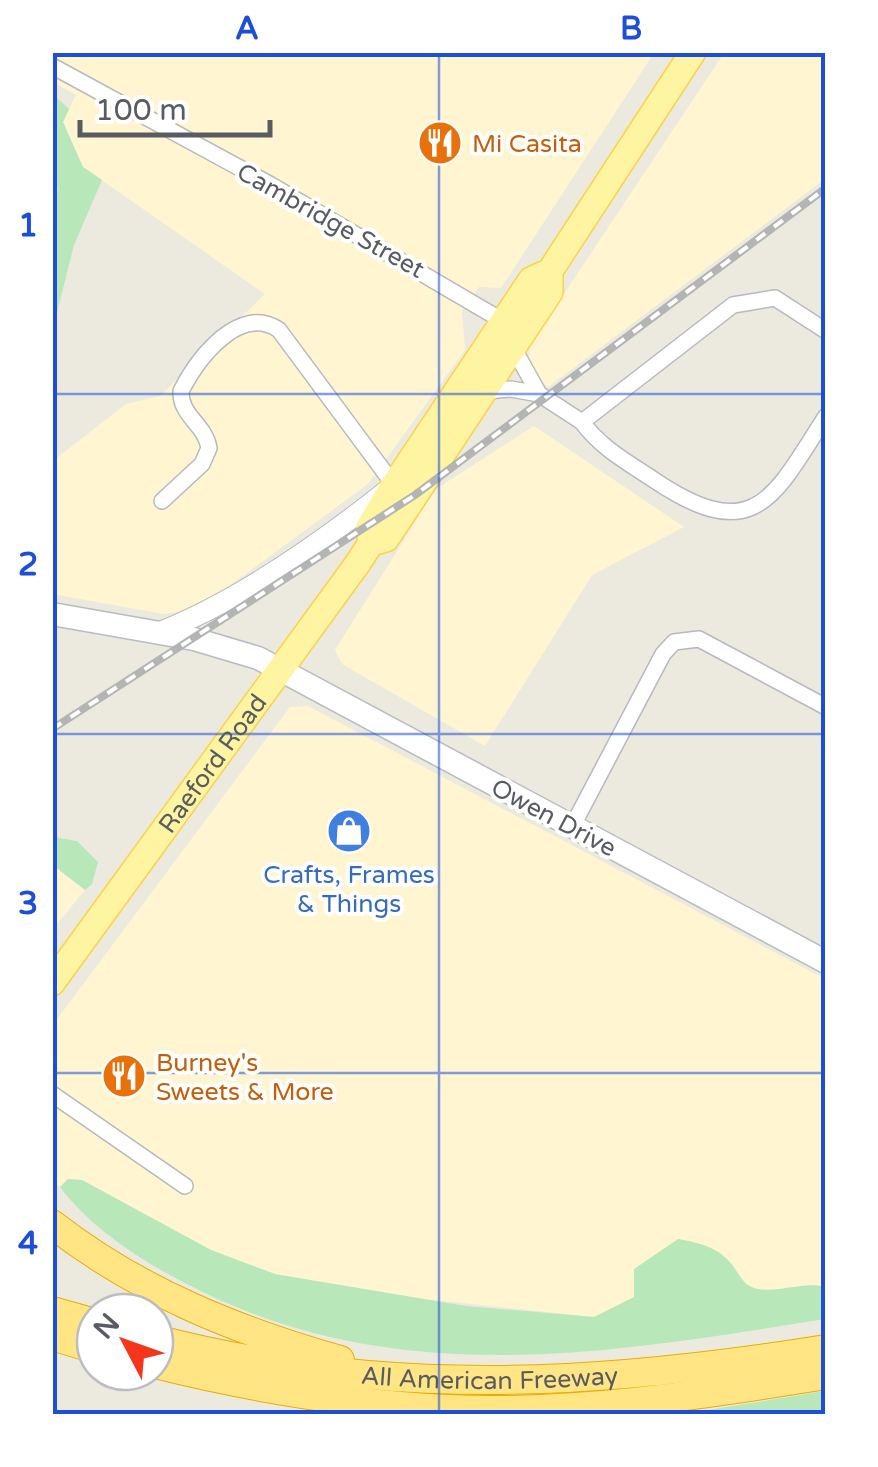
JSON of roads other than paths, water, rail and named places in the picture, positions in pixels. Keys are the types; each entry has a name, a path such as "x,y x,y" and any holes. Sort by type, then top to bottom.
{"highway":[{"path":"52,1224 127,1274 198,1311 270,1341 408,1381"},
{"name":"All American Freeway","path":"175,1344 260,1363 408,1381 572,1381 826,1350"},
{"name":"All American Freeway","path":"175,1369 264,1390 452,1410 543,1408 738,1389 826,1375"},
{"path":"622,1414 738,1389"}],"main road":[{"name":"Raeford Road","path":"52,983 282,672 371,543 369,527 394,485 532,280 550,271 694,52"},
{"name":"Raeford Road","path":"371,543 386,540 487,392 550,292 550,271"},
{"name":"Owen Drive","path":"52,614 160,632 258,658 826,962"}],"street":[{"name":"Cambridge Street","path":"52,66 271,185 503,321"},
{"path":"582,422 733,305 775,298 826,330"},
{"path":"160,632 202,616 345,524 394,485 279,330 265,322 248,320 233,329 181,391 183,408 204,432 209,448 202,464 162,501"},
{"path":"514,349 539,394"},
{"path":"487,392 512,389 539,394 582,422 597,442 685,501 728,514 750,510 780,489 826,416"},
{"path":"572,827 663,654 674,642 700,639 826,708"},
{"path":"52,1094 185,1186"}],"railway":[{"path":"52,729 415,495 826,188"}],"place":[{"name":"Mi Casita","path":"440,143"},
{"name":"Crafts, Frames & Things","path":"349,831"},
{"name":"Burney's Sweets & More","path":"124,1076"}]}
